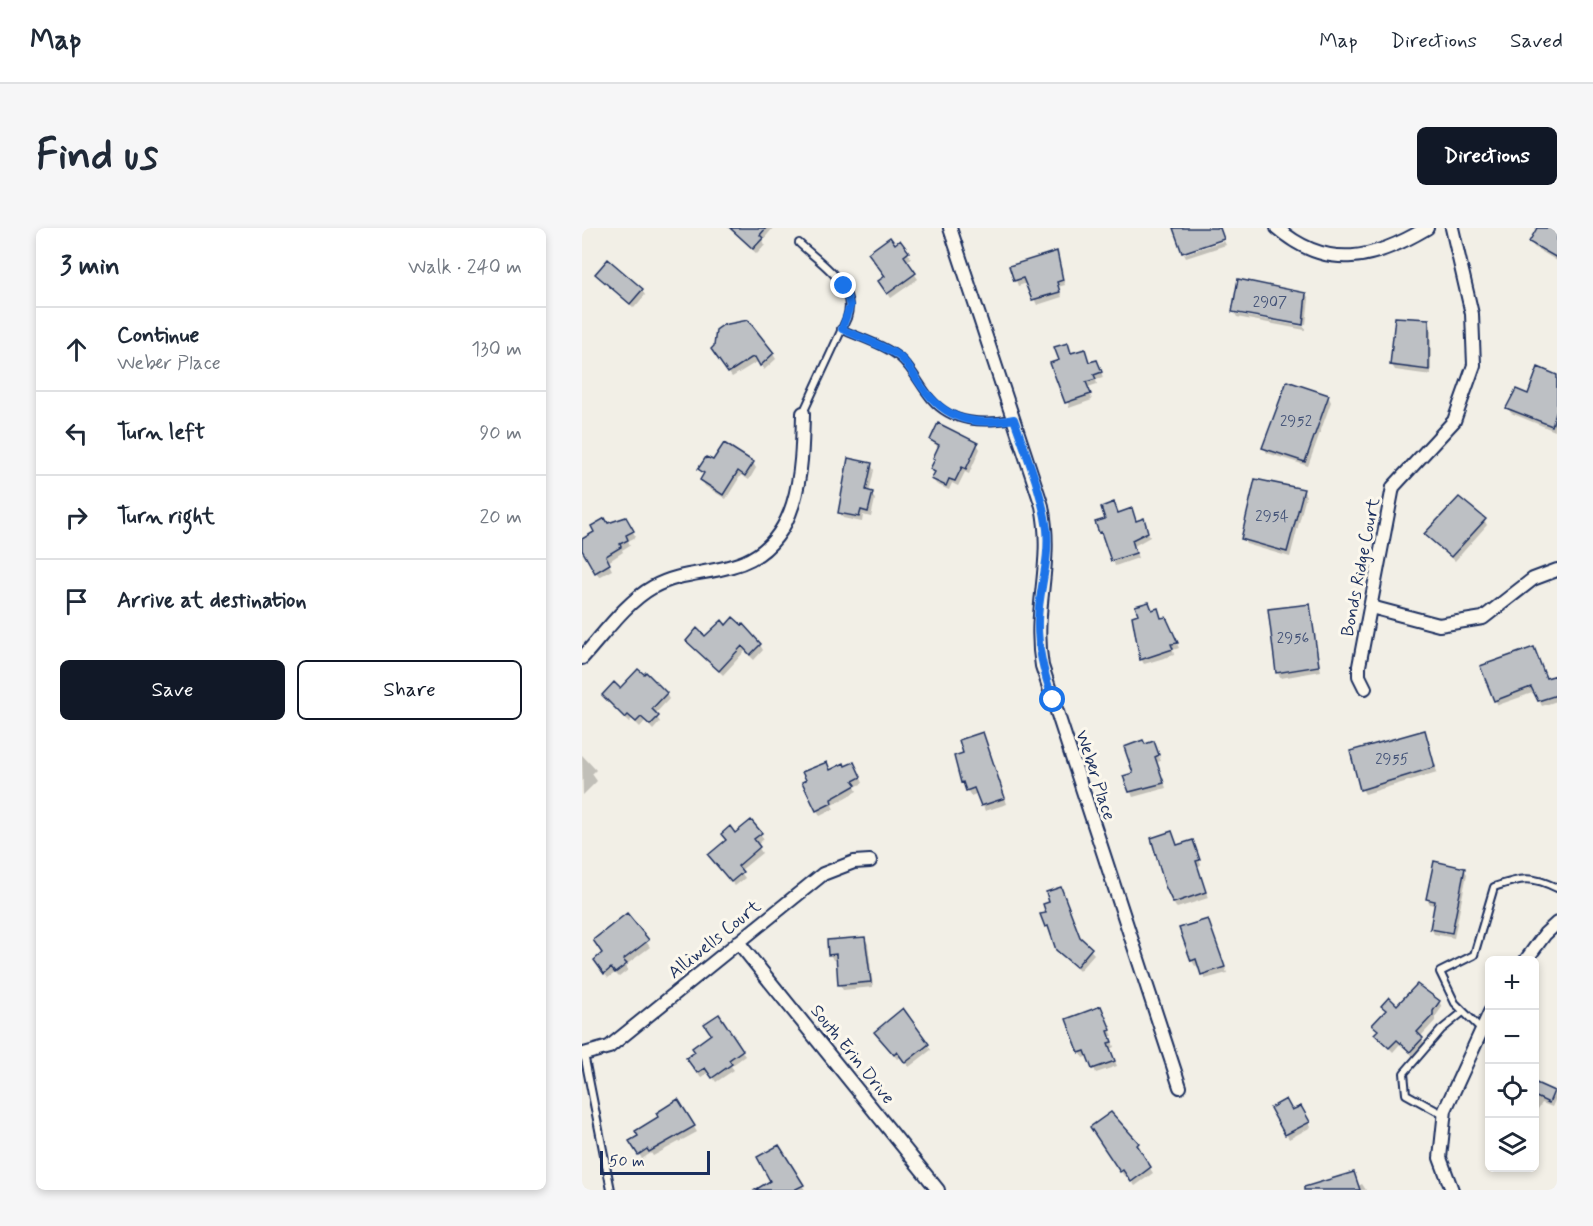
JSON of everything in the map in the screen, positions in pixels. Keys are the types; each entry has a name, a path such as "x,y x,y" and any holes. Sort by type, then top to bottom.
{"street":[{"name":"Weber Place","path":"950,228 1014,419 1047,528 1046,572 1038,618 1042,666 1180,1087"},
{"path":"1277,228 1303,246 1343,256 1379,253 1428,228"},
{"name":"Bonds Ridge Court","path":"1365,688 1359,676 1359,666 1384,524 1394,487 1454,421 1474,365 1472,314 1452,228"},
{"path":"582,658 652,587 678,576 740,564 769,543 791,513 797,495 803,413"},
{"path":"1371,607 1438,626 1484,618 1533,579 1557,570"},
{"name":"Alliwells Court","path":"584,1054 609,1047 823,874 854,862 870,861"},
{"path":"1529,956 1557,922"},
{"name":"South Erin Drive","path":"738,942 938,1190"},
{"path":"1452,1190 1440,1158 1444,1114 1485,1021"}],"lane":[{"path":"799,243 847,293 849,312 803,413"},
{"path":"842,329 898,356 932,401 949,413 972,423 987,424 1014,419"},
{"path":"1481,1029 1455,1003 1440,972 1474,955 1494,887 1522,877 1543,881 1557,888"},
{"path":"1444,1114 1406,1094 1404,1073 1441,1030 1463,1012"},
{"path":"584,1054 611,1190"}],"building":[{"path":"730,228 766,228 760,235 763,238 753,249"},
{"path":"1173,228 1220,228 1224,239 1182,253"},
{"path":"1537,228 1557,228 1557,258 1529,242"},
{"path":"890,237 895,244 900,240 909,252 904,256 916,273 887,294 878,281 885,276 868,253"},
{"path":"1057,251 1063,280 1057,282 1060,292 1032,300 1023,278 1014,281 1009,266"},
{"path":"608,259 643,289 630,304 595,274"},
{"path":"1238,279 1306,293 1303,325 1232,312"},
{"path":"1395,317 1429,319 1429,370 1390,365"},
{"path":"748,320 774,353 760,366 755,357 728,373 711,349 714,346 716,330 723,325"},
{"path":"1068,343 1071,353 1085,349 1089,362 1097,360 1102,372 1094,375 1096,379 1086,382 1091,394 1065,403 1050,363 1059,360 1054,347"},
{"path":"1538,367 1557,375 1557,410 1552,426 1506,408 1516,389 1528,394"},
{"path":"1287,381 1329,395 1305,462 1262,448"},
{"path":"938,423 978,443 966,469 962,467 955,481 949,479 946,486 931,479 935,472 930,469 939,445 930,440"},
{"path":"724,443 754,462 745,476 738,471 723,495 700,480 704,473 698,469 706,457 713,460"},
{"path":"848,458 872,463 866,490 873,492 868,512 861,510 859,517 838,513"},
{"path":"1255,479 1304,489 1287,552 1241,539"},
{"path":"1459,497 1486,519 1451,557 1424,534"},
{"path":"1114,502 1118,513 1132,508 1136,521 1144,518 1148,532 1132,540 1136,553 1111,561 1095,522 1105,519 1101,507"},
{"path":"626,517 634,531 626,535 628,540 620,544 621,547 606,556 610,564 595,573 582,550 582,539 594,532 591,526 605,518 608,523"},
{"path":"1149,602 1152,610 1158,608 1161,618 1166,617 1178,643 1171,644 1173,649 1140,660 1132,616 1138,614 1135,606"},
{"path":"1310,604 1319,666 1276,673 1268,609"},
{"path":"733,617 743,624 761,644 750,655 742,646 719,671 686,641 697,628 705,636 722,620 726,625"},
{"path":"1534,647 1546,678 1557,675 1557,695 1538,701 1531,687 1494,701 1480,666"},
{"path":"638,669 644,674 646,672 667,693 652,709 659,716 650,725 641,717 636,722 628,715 625,718 602,695 614,682 620,688"},
{"path":"1425,730 1435,767 1360,790 1350,751"},
{"path":"983,732 1005,798 981,806 974,788 966,791 963,782 961,783 954,756 963,753 959,740"},
{"path":"1143,740 1145,744 1154,741 1159,755 1155,757 1164,783 1129,792 1123,776 1133,773 1124,747"},
{"path":"827,762 830,770 844,763 845,766 854,762 861,777 853,781 856,785 831,799 832,803 816,811 802,782 806,780 802,772"},
{"path":"751,820 762,833 754,839 760,847 738,866 743,872 731,882 708,855 726,840 721,834 730,826 735,833"},
{"path":"1172,831 1177,845 1193,840 1200,860 1196,861 1206,892 1173,903 1165,886 1151,838"},
{"path":"1434,861 1465,868 1452,933 1430,929 1435,901 1426,899"},
{"path":"1061,887 1080,937 1092,948 1076,967 1056,950 1048,926 1045,927 1040,914 1046,913 1043,904 1049,902 1046,892"},
{"path":"627,913 649,940 623,960 627,964 615,973 611,968 604,974 594,960 602,953 593,940"},
{"path":"1208,919 1225,967 1201,975 1196,959 1191,961 1179,928"},
{"path":"865,937 871,982 838,985 836,954 828,955 827,940"},
{"path":"1417,984 1440,1001 1433,1015 1417,1032 1423,1038 1410,1052 1397,1040 1389,1048 1374,1034 1378,1030 1372,1025 1386,1010 1381,1006 1389,997 1397,1005"},
{"path":"1101,1006 1111,1030 1108,1031 1112,1042 1108,1043 1115,1061 1092,1069 1085,1051 1079,1053 1066,1019"},
{"path":"903,1008 929,1044 905,1063 897,1052 894,1055 874,1032"},
{"path":"719,1014 743,1050 729,1060 732,1064 712,1078 705,1068 697,1073 686,1058 695,1052 692,1048 711,1034 704,1024"},
{"path":"1539,1084 1554,1091 1549,1103 1539,1098"},
{"path":"678,1099 695,1126 649,1152 647,1149 638,1155 629,1141 638,1136 635,1131 658,1117 656,1113"},
{"path":"1286,1099 1292,1110 1301,1106 1310,1122 1285,1135 1270,1108"},
{"path":"1111,1112 1139,1143 1137,1145 1151,1167 1131,1182 1123,1170 1120,1172 1090,1127"},
{"path":"779,1145 804,1185 794,1190 755,1190 770,1181 757,1157"},
{"path":"1354,1172 1360,1190 1304,1190 1304,1187"}],"route":[{"path":"844,286 850,306 842,329 898,356 908,365 932,401 949,413 972,423 987,424 1014,419 1047,528 1048,551 1038,618 1038,642 1042,666 1053,700"}]}
